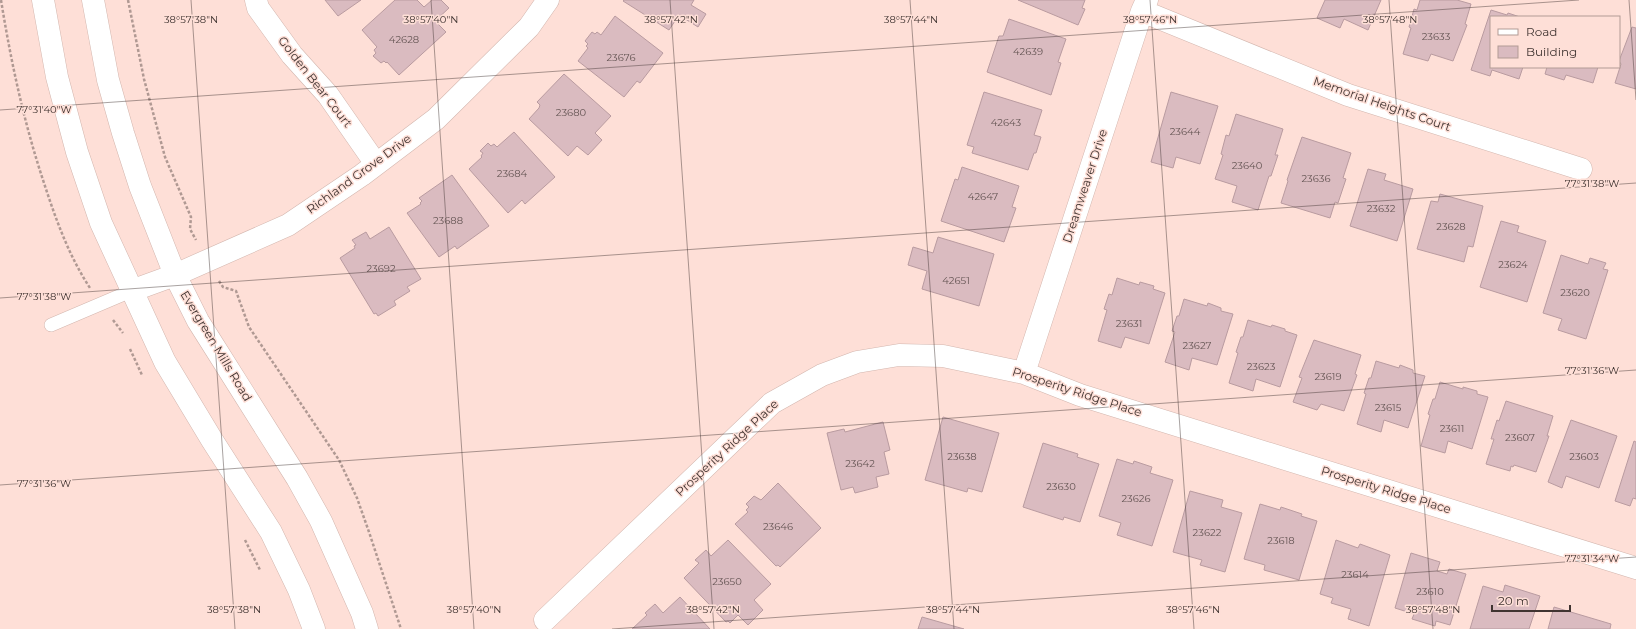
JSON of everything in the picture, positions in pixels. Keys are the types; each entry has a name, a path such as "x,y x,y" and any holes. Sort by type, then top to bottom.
{"street":[{"path":"43,0 56,77 77,152 101,222 131,292 164,362 271,532 299,590 314,629"},
{"name":"Evergreen Mills Road","path":"92,0 108,80 123,133 140,186 175,275 198,321 297,478 322,521 360,606 367,629"},
{"name":"Golden Bear Court","path":"256,0 258,8 292,54 328,96 376,164"},
{"name":"Richland Grove Drive","path":"131,292 175,275 288,225 376,164 436,118 528,27 548,0"},
{"name":"Memorial Heights Court","path":"1145,5 1348,95 1581,169"},
{"name":"Dreamweaver Drive","path":"1024,373 1145,5"},
{"name":"Prosperity Ridge Place","path":"545,620 772,403 822,374 858,362 899,355 943,356 1024,373 1080,395 1636,568"}],"lane":[{"path":"51,325 131,292"}],"path":[{"path":"128,0 144,79 165,157 191,217 190,229 223,287 236,291 249,327 339,460 369,532 401,629"}],"building":[{"path":"325,0 361,0 338,16"},
{"path":"395,0 417,0 424,7 432,0 441,0 449,8 435,21 446,32 399,75 387,62 386,63 384,61 381,63 373,56 376,53 374,50 377,47 362,30"},
{"path":"694,0 691,5 706,14 698,27 679,15 669,30 623,1"},
{"path":"1018,0 1085,0 1082,8 1085,9 1078,25"},
{"path":"1325,0 1381,0 1368,30 1344,19 1340,28 1317,18"},
{"path":"1420,0 1457,0 1471,4 1465,24 1467,25 1453,61 1431,54 1428,61 1403,54 1411,28 1409,27 1414,9 1417,10"},
{"path":"1491,10 1507,15 1508,13 1517,16 1490,16 1490,68 1523,68 1519,79 1492,70 1490,76 1471,70"},
{"path":"615,16 663,53 640,83 637,81 624,97 578,61 588,48 586,46 588,44 585,41 592,32 595,34 597,32 601,35"},
{"path":"1009,19 1066,39 1058,62 1061,63 1051,95 987,72 999,36 1003,36"},
{"path":"1632,27 1636,28 1636,89 1615,83 1621,64 1620,58"},
{"path":"1547,68 1598,68 1593,83 1566,75 1564,80 1545,74"},
{"path":"564,74 611,116 595,133 602,140 588,155 577,146 568,156 529,119 539,108 540,105 537,102"},
{"path":"984,92 1042,110 1034,135 1041,137 1036,153 1034,153 1028,170 972,153 974,147 967,145"},
{"path":"1171,92 1218,106 1200,164 1176,157 1173,168 1151,162"},
{"path":"1236,114 1283,129 1275,155 1278,155 1271,176 1269,176 1258,210 1232,202 1237,186 1215,179 1223,155 1221,154 1226,135 1229,136"},
{"path":"514,132 555,177 525,204 522,200 508,213 469,169 482,157 481,156 483,153 480,151 488,143 491,146 494,144 497,147"},
{"path":"1302,137 1351,153 1343,178 1346,179 1338,203 1335,202 1330,218 1281,203 1288,181 1287,180"},
{"path":"962,167 1019,186 1012,207 1016,208 1004,242 941,221 955,179 958,180"},
{"path":"1368,169 1386,174 1384,180 1413,189 1397,241 1350,226"},
{"path":"452,175 489,226 457,249 455,246 439,257 407,213 421,204 420,203 422,201 419,198"},
{"path":"1440,194 1483,206 1473,247 1468,246 1464,262 1417,249 1431,201 1438,202"},
{"path":"1501,221 1519,226 1517,232 1546,241 1527,302 1480,287"},
{"path":"389,227 421,279 407,287 410,291 394,301 396,305 378,316 376,313 374,314 340,258 355,248 354,246 356,245 352,240 366,232 370,239"},
{"path":"938,237 994,254 979,306 922,289 927,271 908,265 913,247 933,253"},
{"path":"1561,255 1588,264 1590,258 1606,263 1603,269 1608,270 1586,339 1558,330 1562,319 1543,313"},
{"path":"1117,278 1139,285 1140,282 1154,286 1153,289 1165,293 1149,344 1125,337 1121,348 1098,341 1107,310 1104,309 1109,294 1112,295"},
{"path":"1184,299 1207,306 1208,303 1221,308 1221,311 1233,314 1217,365 1192,358 1189,370 1165,362 1175,332 1172,331 1177,316 1179,316"},
{"path":"1248,320 1271,327 1272,325 1297,335 1280,387 1256,379 1253,391 1229,383 1238,353 1236,352 1241,337 1243,337"},
{"path":"1314,340 1361,355 1355,374 1357,375 1344,411 1321,404 1317,410 1293,402 1302,378 1299,377"},
{"path":"1376,361 1399,368 1400,365 1413,370 1413,373 1425,376 1408,428 1384,420 1381,432 1357,424 1366,394 1364,393 1369,378 1371,378"},
{"path":"1440,382 1463,389 1463,387 1477,391 1477,394 1488,397 1472,449 1448,441 1445,453 1421,446 1430,415 1428,414 1433,399 1435,399"},
{"path":"1506,401 1553,416 1547,436 1549,436 1536,472 1514,465 1513,467 1511,466 1510,471 1486,464 1494,439 1491,439 1497,420 1499,421"},
{"path":"943,417 999,433 982,492 968,488 967,492 925,480"},
{"path":"1571,420 1617,436 1599,488 1566,476 1562,488 1548,482"},
{"path":"883,422 890,450 884,452 889,474 876,477 878,487 855,493 853,487 841,490 827,433 844,429 845,432"},
{"path":"1634,441 1636,442 1636,499 1633,498 1630,506 1615,501"},
{"path":"1043,443 1078,454 1077,457 1099,464 1080,522 1064,517 1063,520 1023,507"},
{"path":"1117,459 1133,464 1134,461 1152,467 1150,473 1173,480 1152,546 1117,535 1121,523 1099,516"},
{"path":"778,483 821,528 780,567 778,565 776,566 735,524 748,512 746,510 749,507 746,504 754,496 761,500"},
{"path":"1190,491 1223,500 1221,507 1242,513 1225,572 1200,565 1202,560 1173,552"},
{"path":"1260,504 1280,510 1281,507 1317,521 1299,580 1264,570 1265,565 1244,559"},
{"path":"728,540 771,584 754,600 763,610 748,625 738,615 730,623 728,621 726,622 684,578 699,563 695,560 706,550 711,556"},
{"path":"1336,540 1358,548 1360,544 1390,555 1369,626 1348,619 1351,609 1331,603 1333,598 1320,594"},
{"path":"1411,553 1440,562 1437,571 1447,574 1449,569 1466,574 1450,625 1436,621 1435,626 1412,619 1414,614 1395,608"},
{"path":"1505,585 1540,596 1529,629 1470,629 1483,586 1503,592"},
{"path":"680,597 710,629 632,629 647,615 645,613 655,604 663,613"},
{"path":"1554,607 1611,624 1610,629 1548,629"},
{"path":"922,617 964,629 918,629"}]}
